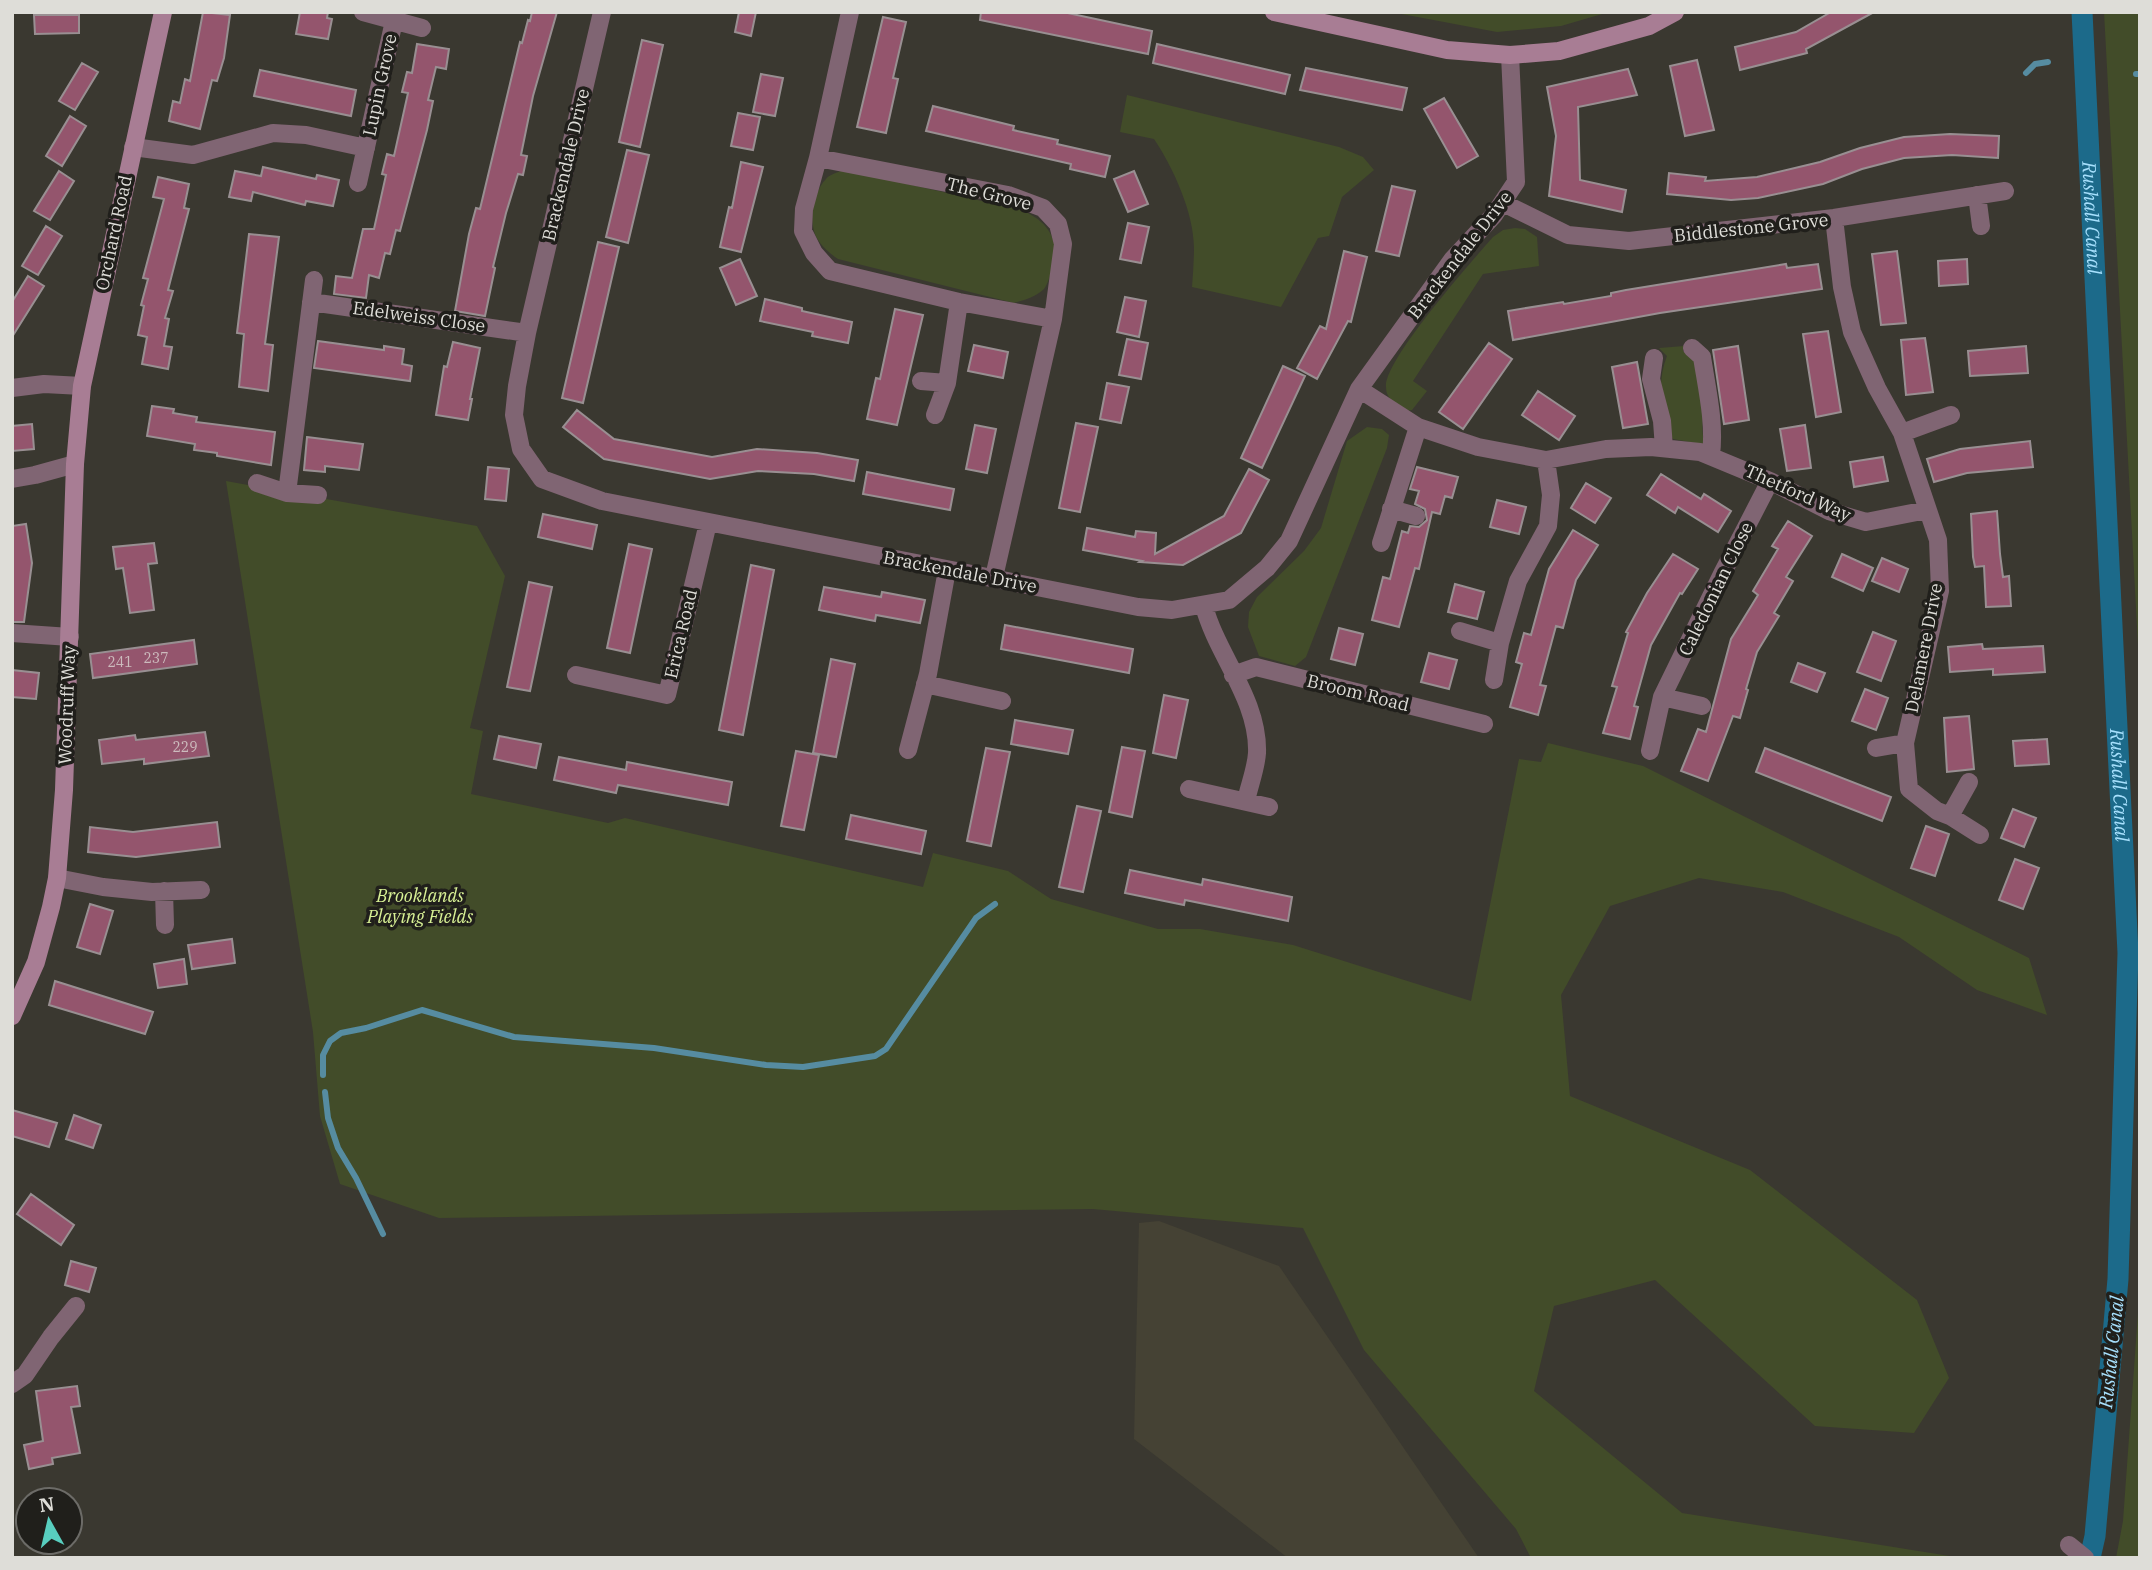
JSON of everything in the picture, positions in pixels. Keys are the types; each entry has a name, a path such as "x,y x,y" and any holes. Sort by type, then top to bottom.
{"street":[{"name":"Orchard Road","path":"82,386 163,12"},
{"name":"Lupin Grove","path":"363,12 422,28"},
{"name":"Brackendale Drive","path":"602,12 517,386 514,415 521,449 542,479 602,501 1138,607 1172,610 1229,600 1267,568 1289,541 1359,390 1452,260 1503,203 1516,182 1510,55"},
{"path":"850,12 804,209 803,231 814,253 830,271 959,302 1053,319"},
{"path":"1275,12 1447,50 1510,55 1559,51 1649,26 1675,12"},
{"name":"Lupin Grove","path":"358,183 394,21"},
{"name":"Lupin Grove","path":"133,147 192,155 273,133 306,135 366,148"},
{"name":"The Grove","path":"818,158 1008,195 1043,208 1058,224 1063,244 1053,319 994,578"},
{"name":"Biddlestone Grove","path":"1503,203 1568,235 1629,241 1834,218 2005,191"},
{"path":"1977,195 1981,226"},
{"name":"Delamere Drive","path":"1834,218 1842,287 1852,332 1877,388 1902,433 1938,540 1940,591 1905,743 1909,789 1937,811 1980,835"},
{"path":"287,493 314,280"},
{"name":"Edelweiss Close","path":"311,302 527,333"},
{"path":"935,415 947,383 959,302"},
{"path":"1692,348 1702,357 1713,442 1711,455"},
{"path":"1654,358 1651,379 1662,421 1664,448"},
{"path":"920,381 947,383"},
{"path":"12,388 44,384 82,386"},
{"name":"Woodruff Way","path":"12,1016 36,962 57,878 64,790 75,464 82,386"},
{"name":"Thetford Way","path":"1359,390 1418,427 1478,447 1546,460 1606,449 1664,448 1700,452 1770,481 1829,511 1866,523 1927,510"},
{"path":"1902,433 1951,415"},
{"path":"1381,543 1418,427"},
{"path":"1494,680 1500,643 1518,581 1548,526 1551,495 1546,460"},
{"path":"12,479 75,464"},
{"name":"Caledonian Close","path":"1650,751 1662,697 1770,481"},
{"path":"257,484 287,493 318,495"},
{"path":"1391,509 1416,516"},
{"name":"Erica Road","path":"576,675 667,695 708,523"},
{"path":"908,750 928,674 947,570"},
{"path":"1204,606 1252,716 1257,753 1246,801"},
{"path":"1460,631 1500,643"},
{"path":"12,633 70,636"},
{"name":"Broom Road","path":"1233,675 1255,667 1484,724"},
{"path":"925,684 1002,701"},
{"path":"1662,697 1702,706"},
{"path":"1876,748 1905,743"},
{"path":"1951,817 1969,782"},
{"path":"1189,789 1269,807"},
{"path":"57,878 103,887 152,892 201,890"},
{"path":"164,891 165,925"},
{"path":"12,1384 25,1376 51,1337 76,1307"},
{"path":"34,1328 51,1337"},
{"path":"2068,1545 2085,1558"}],"shaded area":[{"path":"1159,1221 1279,1266 1479,1558 1288,1558 1134,1439 1139,1223"}],"green space":[{"path":"1391,12 1609,12 1561,26 1497,32"},
{"path":"2104,12 2140,12 2140,693 2139,664"},
{"path":"1127,95 1339,147 1363,157 1374,170 1342,197 1329,236 1318,238 1281,307 1192,287 1193,234 1186,206 1175,177 1154,139 1120,132"},
{"path":"841,171 855,172 1030,214 1050,233 1055,249 1055,259 1045,287 1034,296 1014,303 838,259 817,238 813,228 813,213 822,184 829,176"},
{"path":"1525,229 1537,237 1539,266 1483,274 1413,381 1427,391 1412,410 1406,411 1393,401 1386,391 1389,374 1399,356 1431,311 1493,237 1503,230"},
{"path":"1684,346 1683,351 1693,357 1697,370 1703,434 1707,445 1673,439 1662,409 1662,376 1667,356 1659,348"},
{"path":"1367,427 1382,429 1389,435 1387,448 1306,657 1295,666 1259,656 1248,627 1249,612 1257,597 1304,551 1321,528 1347,441"},
{"name":"Brooklands Playing Fields","path":"226,481 477,526 505,576 470,728 483,731 471,794 608,823 625,818 923,887 933,853 1008,871 1051,899 1158,929 1200,929 1293,945 1471,1001 1519,759 1541,762 1548,743 1643,766 2029,958 2047,1015 1977,990 1899,937 1783,892 1699,878 1610,906 1561,995 1570,1096 1750,1170 1917,1300 1949,1378 1914,1433 1815,1426 1655,1280 1554,1306 1534,1391 1682,1513 1962,1558 1531,1558 1516,1529 1364,1350 1303,1228 1093,1209 439,1218 340,1184 320,1116 313,1032"},
{"path":"2140,1285 2140,1558 2116,1558 2123,1521"}],"building":[{"path":"203,12 230,15 224,58 217,81 212,80 200,129 169,121 173,101 180,103 185,79 190,81"},
{"path":"300,12 328,12 327,18 332,19 328,39 296,34"},
{"path":"532,12 557,12 533,96 521,155 527,156 523,175 518,174 506,213 485,316 455,311 469,234 476,208 480,209 520,42 522,43"},
{"path":"739,12 756,12 751,36 735,32"},
{"path":"981,12 1063,12 1152,31 1148,54 980,20"},
{"path":"1831,12 1874,12 1806,49 1807,53 1740,70 1735,47 1796,32"},
{"path":"34,15 79,15 79,33 35,34"},
{"path":"883,17 906,22 893,78 898,79 886,133 857,127"},
{"path":"642,40 663,45 640,147 619,142"},
{"path":"417,44 449,49 446,69 436,67 428,100 433,101 427,130 400,231 396,230 390,254 385,253 379,278 369,275 366,298 334,294 336,276 352,278 363,229 374,229 386,175 382,174 387,154 394,156 408,93 402,92 407,72 412,73"},
{"path":"1157,44 1290,75 1285,94 1153,63"},
{"path":"1697,60 1714,130 1685,136 1670,66"},
{"path":"82,63 98,72 75,110 59,101"},
{"path":"1306,68 1407,88 1402,110 1300,90"},
{"path":"1628,69 1637,95 1578,107 1580,180 1626,190 1622,212 1549,196 1556,136 1547,87"},
{"path":"260,70 356,90 351,116 254,96"},
{"path":"761,74 783,78 775,116 753,112"},
{"path":"1444,98 1478,156 1457,168 1424,109"},
{"path":"933,106 1014,126 1013,130 1058,140 1057,144 1110,156 1105,177 1070,169 1071,164 926,131"},
{"path":"738,113 760,117 753,150 731,146"},
{"path":"70,116 86,126 62,166 46,156"},
{"path":"1950,134 1999,136 1998,158 1952,155 1904,158 1862,169 1823,184 1758,198 1731,200 1667,194 1669,173 1706,177 1705,181 1757,177 1904,137"},
{"path":"627,150 649,155 628,243 606,237"},
{"path":"741,162 763,167 741,252 720,247 729,207 732,208"},
{"path":"263,167 316,179 317,175 339,180 333,206 306,201 305,205 253,192 251,201 229,197 235,171 261,176"},
{"path":"59,171 74,181 50,220 34,211"},
{"path":"1134,171 1148,204 1128,212 1114,179"},
{"path":"158,177 189,184 184,208 189,209 168,290 173,291 165,318 169,319 164,346 172,347 168,369 142,364 147,337 138,335 144,306 141,305 148,279 143,278 164,199 153,197"},
{"path":"1392,186 1415,191 1399,256 1376,251"},
{"path":"1128,223 1149,227 1141,263 1120,259"},
{"path":"46,226 62,236 38,275 22,266"},
{"path":"249,234 279,237 265,344 273,345 268,391 239,387 244,334 237,333"},
{"path":"598,242 619,247 583,403 562,398"},
{"path":"1344,251 1367,257 1351,322 1348,321 1317,379 1297,368 1320,326 1326,329"},
{"path":"1897,251 1906,323 1881,325 1872,254"},
{"path":"740,259 757,296 736,305 720,268"},
{"path":"1967,259 1968,284 1939,286 1938,261"},
{"path":"1786,264 1787,268 1818,264 1822,289 1660,313 1513,340 1508,311 1563,302 1564,304 1611,296 1611,293 1626,290"},
{"path":"28,276 44,286 12,337 12,302"},
{"path":"1125,297 1146,301 1139,337 1117,332"},
{"path":"765,299 802,308 802,311 852,322 848,343 812,336 813,332 760,321"},
{"path":"895,309 923,315 897,425 867,419 876,378 880,379"},
{"path":"1828,331 1841,412 1816,417 1803,334"},
{"path":"1925,338 1933,392 1906,395 1901,340"},
{"path":"1127,339 1148,343 1141,379 1119,375"},
{"path":"318,341 384,350 384,346 404,349 402,364 412,366 410,381 314,368"},
{"path":"453,342 480,348 468,420 436,415 444,366 447,367"},
{"path":"1489,343 1512,359 1463,429 1439,412"},
{"path":"974,345 1008,352 1003,378 968,371"},
{"path":"1738,346 1749,420 1724,424 1713,350"},
{"path":"2026,346 2028,373 1970,376 1968,351"},
{"path":"1637,362 1648,424 1623,428 1612,367"},
{"path":"1283,366 1305,376 1262,468 1241,458"},
{"path":"1107,383 1129,387 1121,423 1100,419"},
{"path":"1538,391 1575,416 1559,440 1522,415"},
{"path":"152,406 174,409 173,413 197,417 196,422 275,432 271,465 217,456 217,453 194,450 195,444 147,436"},
{"path":"577,410 614,439 712,457 757,449 817,453 858,460 854,481 814,474 758,471 710,479 604,459 563,427"},
{"path":"1076,423 1098,427 1080,512 1059,508"},
{"path":"32,424 34,449 12,451 12,426"},
{"path":"975,425 996,429 987,473 966,469"},
{"path":"1805,425 1811,468 1787,471 1780,429"},
{"path":"307,437 363,444 359,470 325,466 325,472 304,470"},
{"path":"2030,441 2033,467 1967,473 1934,482 1927,459 1960,449"},
{"path":"1883,457 1888,481 1854,487 1850,462"},
{"path":"488,467 509,469 506,501 485,499"},
{"path":"1417,467 1458,477 1452,498 1445,496 1440,514 1432,512 1419,569 1415,568 1399,627 1372,620 1383,577 1390,579 1402,531 1408,533 1410,526 1419,527 1427,520 1425,509 1415,504 1419,491 1410,489"},
{"path":"1249,469 1269,480 1241,533 1183,565 1140,562 1142,561 1083,550 1087,528 1135,537 1136,531 1156,533 1155,554 1224,516"},
{"path":"867,472 954,489 950,510 863,494"},
{"path":"1661,474 1701,499 1704,494 1731,511 1718,532 1678,507 1675,513 1647,495"},
{"path":"1586,483 1611,498 1595,523 1571,508"},
{"path":"1497,500 1526,507 1519,534 1490,527"},
{"path":"1997,511 2003,577 2009,576 2011,606 1986,607 1984,566 1975,567 1973,557 1971,514"},
{"path":"543,514 597,525 592,549 538,537"},
{"path":"1788,521 1812,536 1786,577 1793,581 1774,613 1779,616 1757,652 1740,718 1733,716 1708,781 1681,771 1698,729 1706,732 1731,639 1758,595 1753,591 1778,549 1772,546"},
{"path":"26,524 32,563 24,622 12,622 12,526"},
{"path":"1573,530 1598,545 1576,580 1563,628 1556,626 1540,685 1546,686 1538,715 1510,707 1522,664 1516,662 1524,633 1531,635 1549,569"},
{"path":"154,543 157,563 148,564 154,610 130,613 123,568 116,569 113,547"},
{"path":"629,544 652,549 630,653 607,648"},
{"path":"1673,554 1698,569 1682,594 1680,593 1651,645 1634,706 1638,707 1630,739 1603,733 1617,687 1612,686 1628,633 1626,632 1647,593"},
{"path":"1842,554 1873,568 1863,591 1832,577"},
{"path":"1882,558 1908,569 1899,592 1872,581"},
{"path":"751,565 774,570 743,735 719,730"},
{"path":"529,582 552,587 530,691 507,687"},
{"path":"1455,584 1484,592 1477,619 1448,612"},
{"path":"824,587 881,597 882,592 925,600 920,623 876,615 875,621 819,610"},
{"path":"1005,625 1133,649 1129,673 1001,649"},
{"path":"1339,628 1363,634 1355,665 1331,659"},
{"path":"1873,632 1896,641 1881,681 1857,672"},
{"path":"194,640 197,664 93,678 90,654"},
{"path":"1982,644 1983,649 2043,646 2045,672 1993,675 1993,669 1950,672 1948,647"},
{"path":"1429,653 1457,660 1449,689 1421,682"},
{"path":"831,659 855,664 836,757 813,753"},
{"path":"1798,663 1825,673 1817,692 1791,682"},
{"path":"12,670 39,673 36,699 12,697"},
{"path":"1865,689 1888,698 1876,730 1852,721"},
{"path":"1164,695 1188,700 1176,758 1153,753"},
{"path":"1969,716 1974,769 1947,772 1944,718"},
{"path":"1015,720 1073,730 1068,754 1011,744"},
{"path":"205,732 209,756 144,764 144,759 102,764 99,740 135,735 136,740"},
{"path":"499,736 541,744 536,768 494,759"},
{"path":"2047,739 2049,764 2015,766 2013,741"},
{"path":"1122,747 1145,751 1132,817 1109,812"},
{"path":"986,748 1010,752 991,846 967,841"},
{"path":"1765,748 1891,797 1882,821 1756,772"},
{"path":"796,751 819,755 804,830 781,826"},
{"path":"559,757 626,770 627,762 732,782 728,805 618,785 616,793 554,780"},
{"path":"1077,806 1101,811 1083,892 1059,887"},
{"path":"2013,809 2036,818 2024,847 2001,838"},
{"path":"851,815 926,831 921,854 846,839"},
{"path":"217,822 220,847 136,857 88,852 90,827 133,832"},
{"path":"1926,826 1949,834 1935,876 1911,868"},
{"path":"2015,859 2039,868 2023,909 1999,900"},
{"path":"1130,870 1202,885 1203,879 1292,897 1288,921 1185,900 1184,905 1125,893"},
{"path":"90,904 113,911 100,954 77,947"},
{"path":"232,939 235,963 192,969 188,945"},
{"path":"184,959 187,984 158,988 154,964"},
{"path":"55,981 153,1012 145,1034 49,1005"},
{"path":"12,1110 57,1123 49,1147 12,1136"},
{"path":"74,1115 101,1125 93,1148 66,1139"},
{"path":"31,1194 74,1225 61,1245 17,1214"},
{"path":"71,1261 96,1268 89,1292 65,1285"},
{"path":"77,1386 80,1406 71,1407 80,1453 52,1458 53,1464 29,1469 24,1445 43,1441 36,1391"}],"waterway":[{"name":"Rushall Canal","path":"2082,12 2128,953 2118,1279 2095,1536 2090,1558"},
{"path":"2026,73 2035,64 2048,62"},
{"path":"323,1075 323,1055 330,1041 341,1033 422,1010 514,1037 654,1048 766,1065 803,1067 875,1056 886,1049 976,918 995,904"},
{"path":"325,1092 328,1118 338,1148 383,1234"}]}
